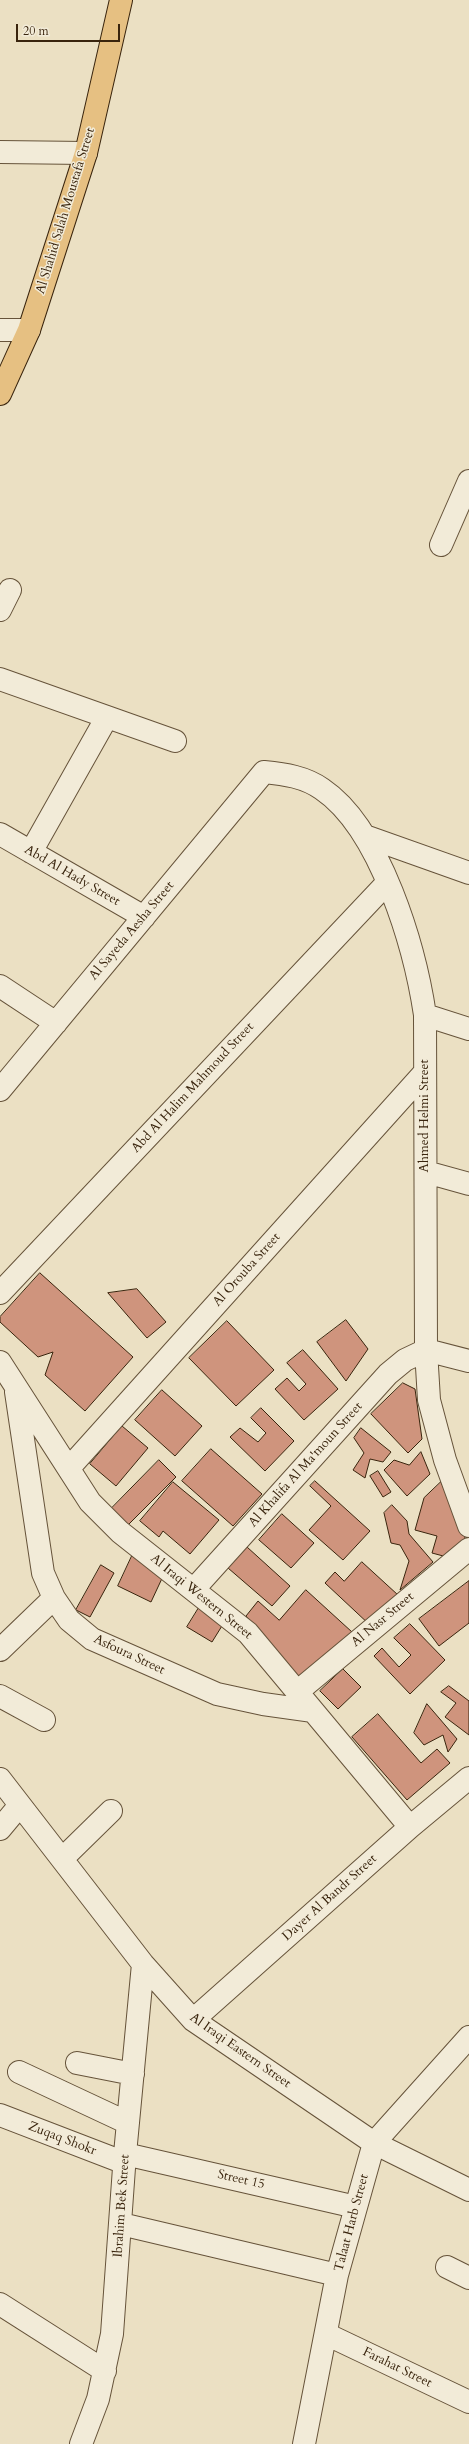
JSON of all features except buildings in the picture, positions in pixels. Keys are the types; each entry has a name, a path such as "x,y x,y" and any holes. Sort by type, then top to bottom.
{"main road":[{"name":"Al Shahid Salah Moustafa Street","path":"0,394 29,330 86,153 121,0"}],"street":[{"path":"0,152 86,153"},
{"path":"0,330 29,330"},
{"path":"441,545 469,481"},
{"path":"0,610 10,590"},
{"path":"0,679 174,741"},
{"path":"31,852 107,717"},
{"name":"Ahmed Helmi Street","path":"264,772 288,775 322,789 346,810 365,836 378,859 412,954 425,1016 426,1350 429,1400 445,1460 469,1526"},
{"name":"Al Sayeda Aesha Street","path":"0,1090 264,772"},
{"name":"Abd Al Hady Street","path":"0,834 144,917"},
{"path":"365,836 469,874"},
{"name":"Abd Al Halim Mahmoud Street","path":"0,1293 387,883"},
{"path":"0,986 56,1023"},
{"path":"425,1016 469,1029"},
{"name":"Al Orouba Street","path":"69,1468 425,1072"},
{"path":"426,1172 469,1184"},
{"path":"426,1350 469,1361"},
{"name":"Al Khalifa Al Ma'moun Street","path":"194,1589 388,1374 406,1360 426,1350"},
{"name":"Al Iraqi Western Street","path":"0,1362 90,1502 120,1532 248,1633 410,1827"},
{"name":"Asfoura Street","path":"15,1386 42,1573 54,1598 69,1620 92,1639 217,1694 263,1704 313,1710"},
{"name":"Al Nasr Street","path":"297,1692 469,1549"},
{"path":"0,1650 54,1598"},
{"path":"0,1696 44,1720"},
{"name":"Dayer Al Bandr Street","path":"193,2020 410,1827 469,1778"},
{"name":"Al Iraqi Eastern Street","path":"0,1779 143,1964 193,2020 374,2142 469,2190"},
{"path":"0,1829 20,1804"},
{"path":"62,1859 111,1811"},
{"name":"Ibrahim Bek Street","path":"81,2444 98,2399 112,2334 125,2158 143,1964"},
{"name":"Talaat Harb Street","path":"310,2441 326,2334 337,2275 374,2142 465,2048"},
{"path":"77,2063 133,2074"},
{"path":"19,2072 128,2123"},
{"name":"Zuqaq Shokr","path":"0,2115 125,2158"},
{"name":"Street 15","path":"125,2158 356,2207"},
{"path":"121,2224 337,2275"},
{"path":"447,2267 469,2278"},
{"path":"0,2304 105,2371"},
{"name":"Farahat Street","path":"326,2334 469,2402"}]}
